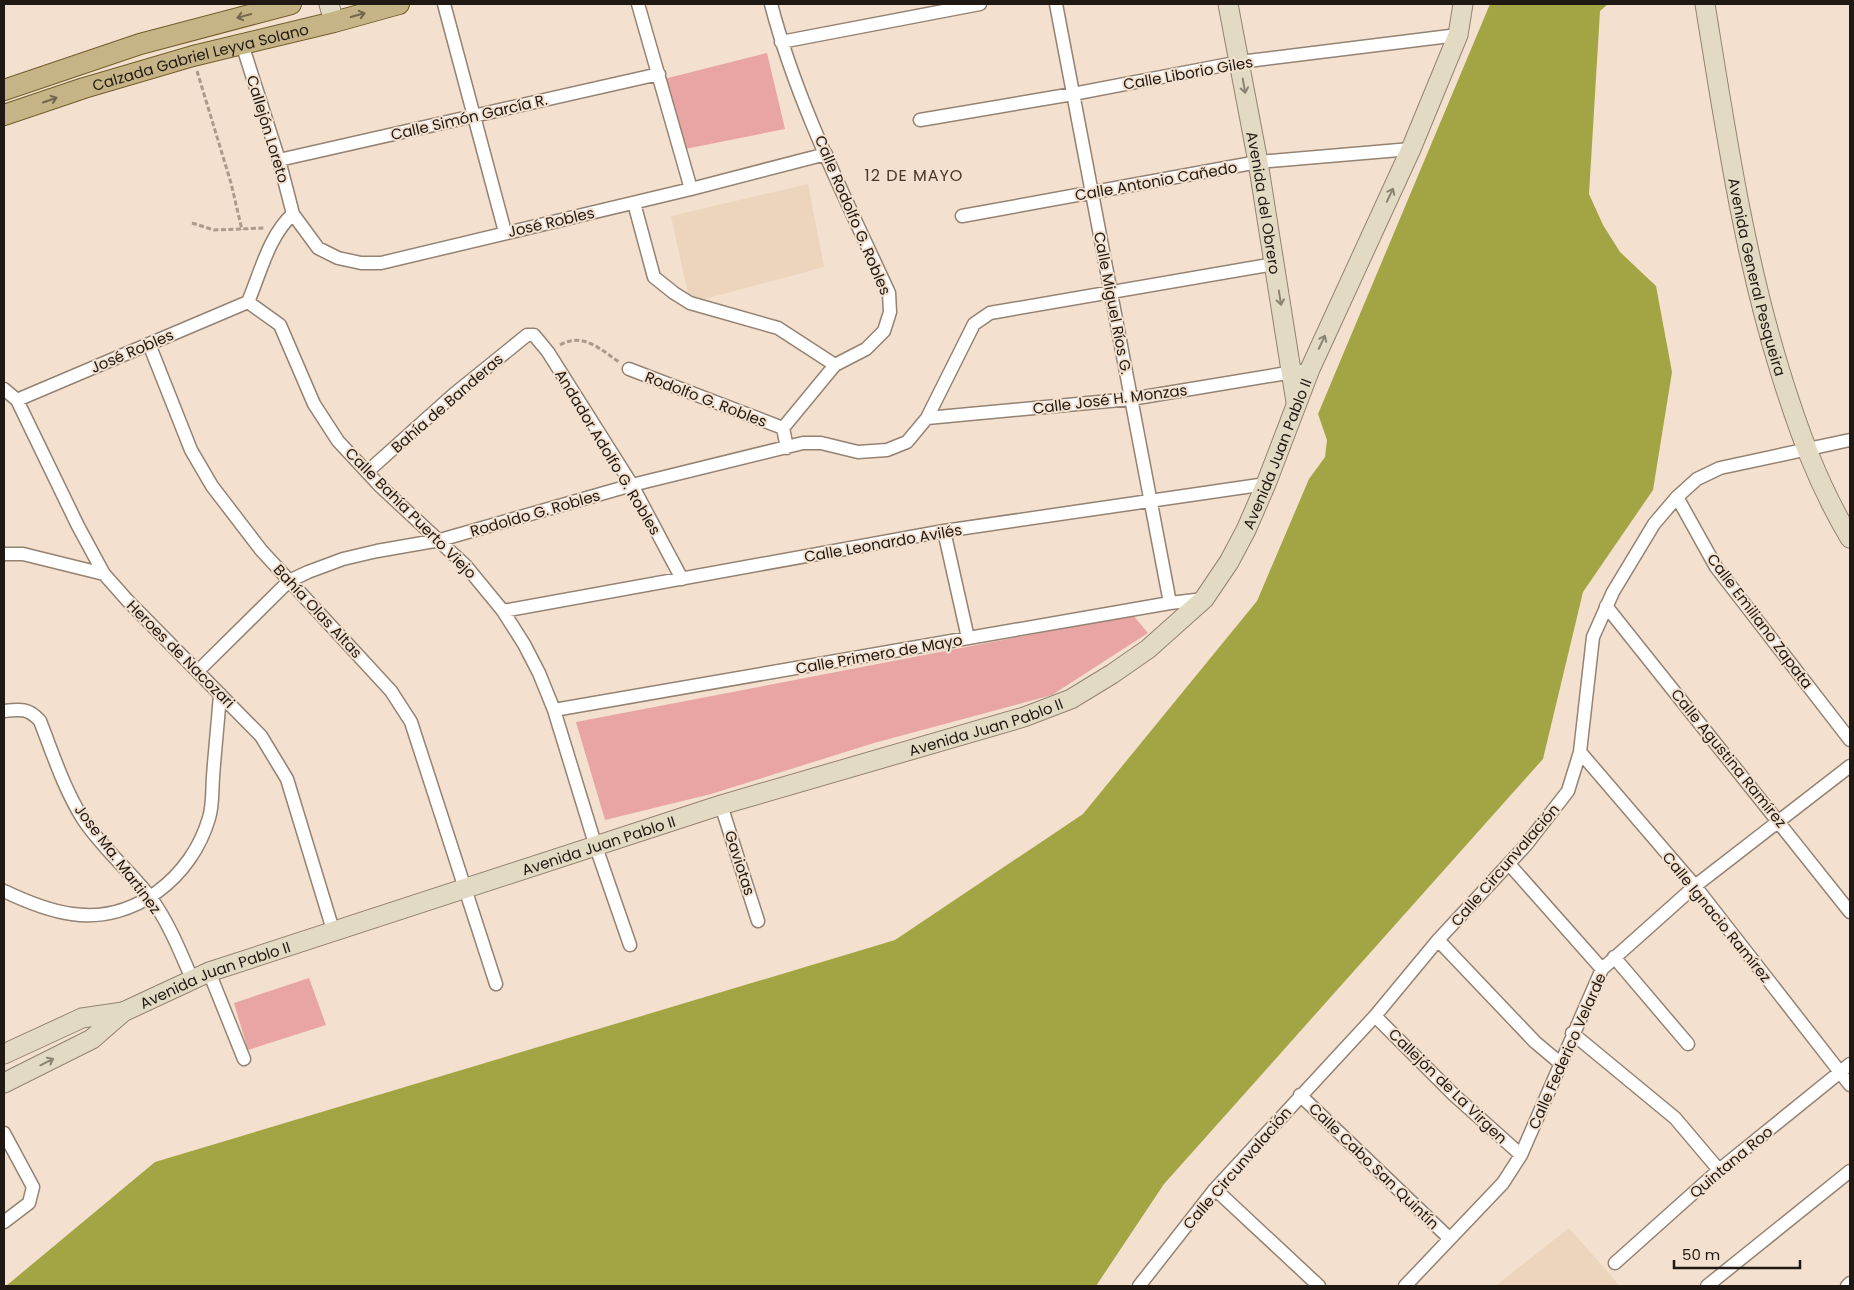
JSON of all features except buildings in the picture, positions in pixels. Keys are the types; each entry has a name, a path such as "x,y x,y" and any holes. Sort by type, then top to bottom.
{"main road":[{"name":"Calzada Gabriel Leyva Solano","path":"4,90 140,44 291,4"},
{"name":"Calzada Gabriel Leyva Solano","path":"4,115 84,88 193,56 242,44 331,13 397,4"},
{"name":"Avenida del Obrero","path":"1228,4 1258,162 1274,264 1300,370"},
{"name":"Avenida Juan Pablo II","path":"4,1083 92,1039 123,1012 210,972 333,930 596,847 721,805 1024,717 1071,699 1148,649 1204,599 1229,562 1246,530 1266,484 1296,403 1300,370 1411,149 1458,34 1463,4"},
{"name":"Avenida General Pesqueira","path":"1705,4 1735,185 1748,251 1770,337 1806,450 1830,506 1850,538"},
{"name":"Avenida Juan Pablo II","path":"4,1054 82,1018 123,1012"}],"street":[{"path":"444,4 505,232"},
{"path":"638,4 691,189"},
{"name":"Calle Rodolfo G. Robles","path":"772,4 781,42 826,154 889,293 890,312 884,331 866,350 835,365 783,428"},
{"path":"781,42 980,4"},
{"name":"Calle Miguel Ríos G.","path":"1056,4 1093,192 1149,501 1170,603"},
{"name":"Calle Liborio Giles","path":"920,120 1073,94 1240,62 1458,34"},
{"name":"Callejón Loreto","path":"242,44 279,160 293,214"},
{"name":"Calle Simón García R.","path":"279,160 659,74"},
{"name":"Calle Antonio Cañedo","path":"962,216 1258,162 1411,149"},
{"name":"José Robles","path":"293,214 318,248 338,258 361,263 381,262 634,203 826,154"},
{"path":"634,203 654,277 667,288 690,303 778,328 835,365"},
{"path":"248,302 280,227 293,214"},
{"path":"927,418 974,324 990,313 1274,264"},
{"name":"José Robles","path":"17,400 248,302"},
{"name":"Calle Bahía Puerto Viejo","path":"248,302 280,325 314,404 338,441 407,512 440,540 466,566 503,611 539,673 554,710 596,847 630,944"},
{"name":"Andador Adolfo G. Robles","path":"527,336 530,334 536,337 548,352 632,485 682,578"},
{"name":"Bahía de Banderas","path":"367,472 453,395 527,336"},
{"name":"Bahía Olas Altas","path":"149,344 191,450 208,478 261,550 379,677 391,691 411,722 496,984"},
{"name":"Rodolfo G. Robles","path":"629,369 783,428"},
{"name":"Calle José H. Monzas","path":"927,418 1131,399 1300,370"},
{"name":"Heroes de Nacozari","path":"4,389 17,400 78,526 104,574 146,620 261,736 287,779 333,930"},
{"name":"Rodoldo G. Robles","path":"198,671 289,582 308,572 343,559 377,550 440,540 632,485 804,443 821,443 858,452 887,450 906,442 927,418"},
{"path":"783,428 787,448"},
{"name":"Calle Circunvalación","path":"1139,1286 1215,1189 1375,1016 1438,940 1509,864 1568,791 1580,752 1593,637 1606,606 1654,524 1677,497 1697,479 1720,468 1850,440"},
{"name":"Calle Leonardo Avilés","path":"503,611 944,531 1266,484"},
{"name":"Calle Emiliano Zapata","path":"1677,497 1716,567 1850,740"},
{"path":"944,531 968,638"},
{"path":"4,554 23,554 104,574"},
{"name":"Calle Primero de Mayo","path":"554,710 1170,603 1204,599"},
{"name":"Calle Agustina Ramírez","path":"1606,606 1779,820 1850,912"},
{"path":"4,891 26,901 72,914 102,913 128,907 150,898 180,873 201,842 210,816 220,694"},
{"name":"Jose Ma. Martinez","path":"4,711 26,710 34,713 40,721 69,794 83,819 110,854 150,898 171,931 192,979"},
{"name":"Calle Ignacio Ramírez","path":"1580,752 1695,886 1850,1085"},
{"name":"Calle Federico Velarde","path":"1405,1286 1503,1183 1521,1155 1572,1033 1602,969 1614,956 1695,886 1850,766"},
{"name":"Gaviotas","path":"721,805 758,921"},
{"path":"1509,864 1602,969"},
{"path":"1438,940 1535,1042 1560,1063"},
{"path":"1614,956 1688,1044"},
{"path":"210,972 244,1058"},
{"name":"Callejón de La Virgen","path":"1375,1016 1466,1107 1521,1155"},
{"path":"1572,1033 1675,1118 1719,1170"},
{"name":"Quintana Roo","path":"1615,1263 1719,1170 1850,1064"},
{"name":"Calle Cabo San Quintín","path":"1300,1095 1449,1238"},
{"path":"4,1133 32,1187 29,1203 4,1222"},
{"path":"1707,1286 1850,1171"},
{"path":"1215,1189 1319,1286"}],"path":[{"path":"193,56 231,183 242,230"},
{"path":"192,223 214,230 280,227"},
{"path":"548,352 575,338 598,348 629,369"}],"shaded area":[{"path":"1490,4 1608,4 1600,11 1589,194 1603,225 1620,252 1656,286 1672,372 1653,490 1583,592 1543,759 1164,1184 1096,1286 6,1286 155,1162 895,940 1083,814 1257,601 1309,479 1325,457 1327,440 1318,414"},
{"path":"767,53 785,129 680,150 660,80"},
{"path":"808,184 824,267 690,303 671,216"},
{"path":"1133,615 1148,633 1052,695 874,743 711,794 605,820 576,722"},
{"path":"309,978 326,1025 248,1050 234,1003"},
{"path":"1569,1228 1620,1286 1495,1286"}],"district":[{"name":"12 DE MAYO","path":"914,175"}]}
